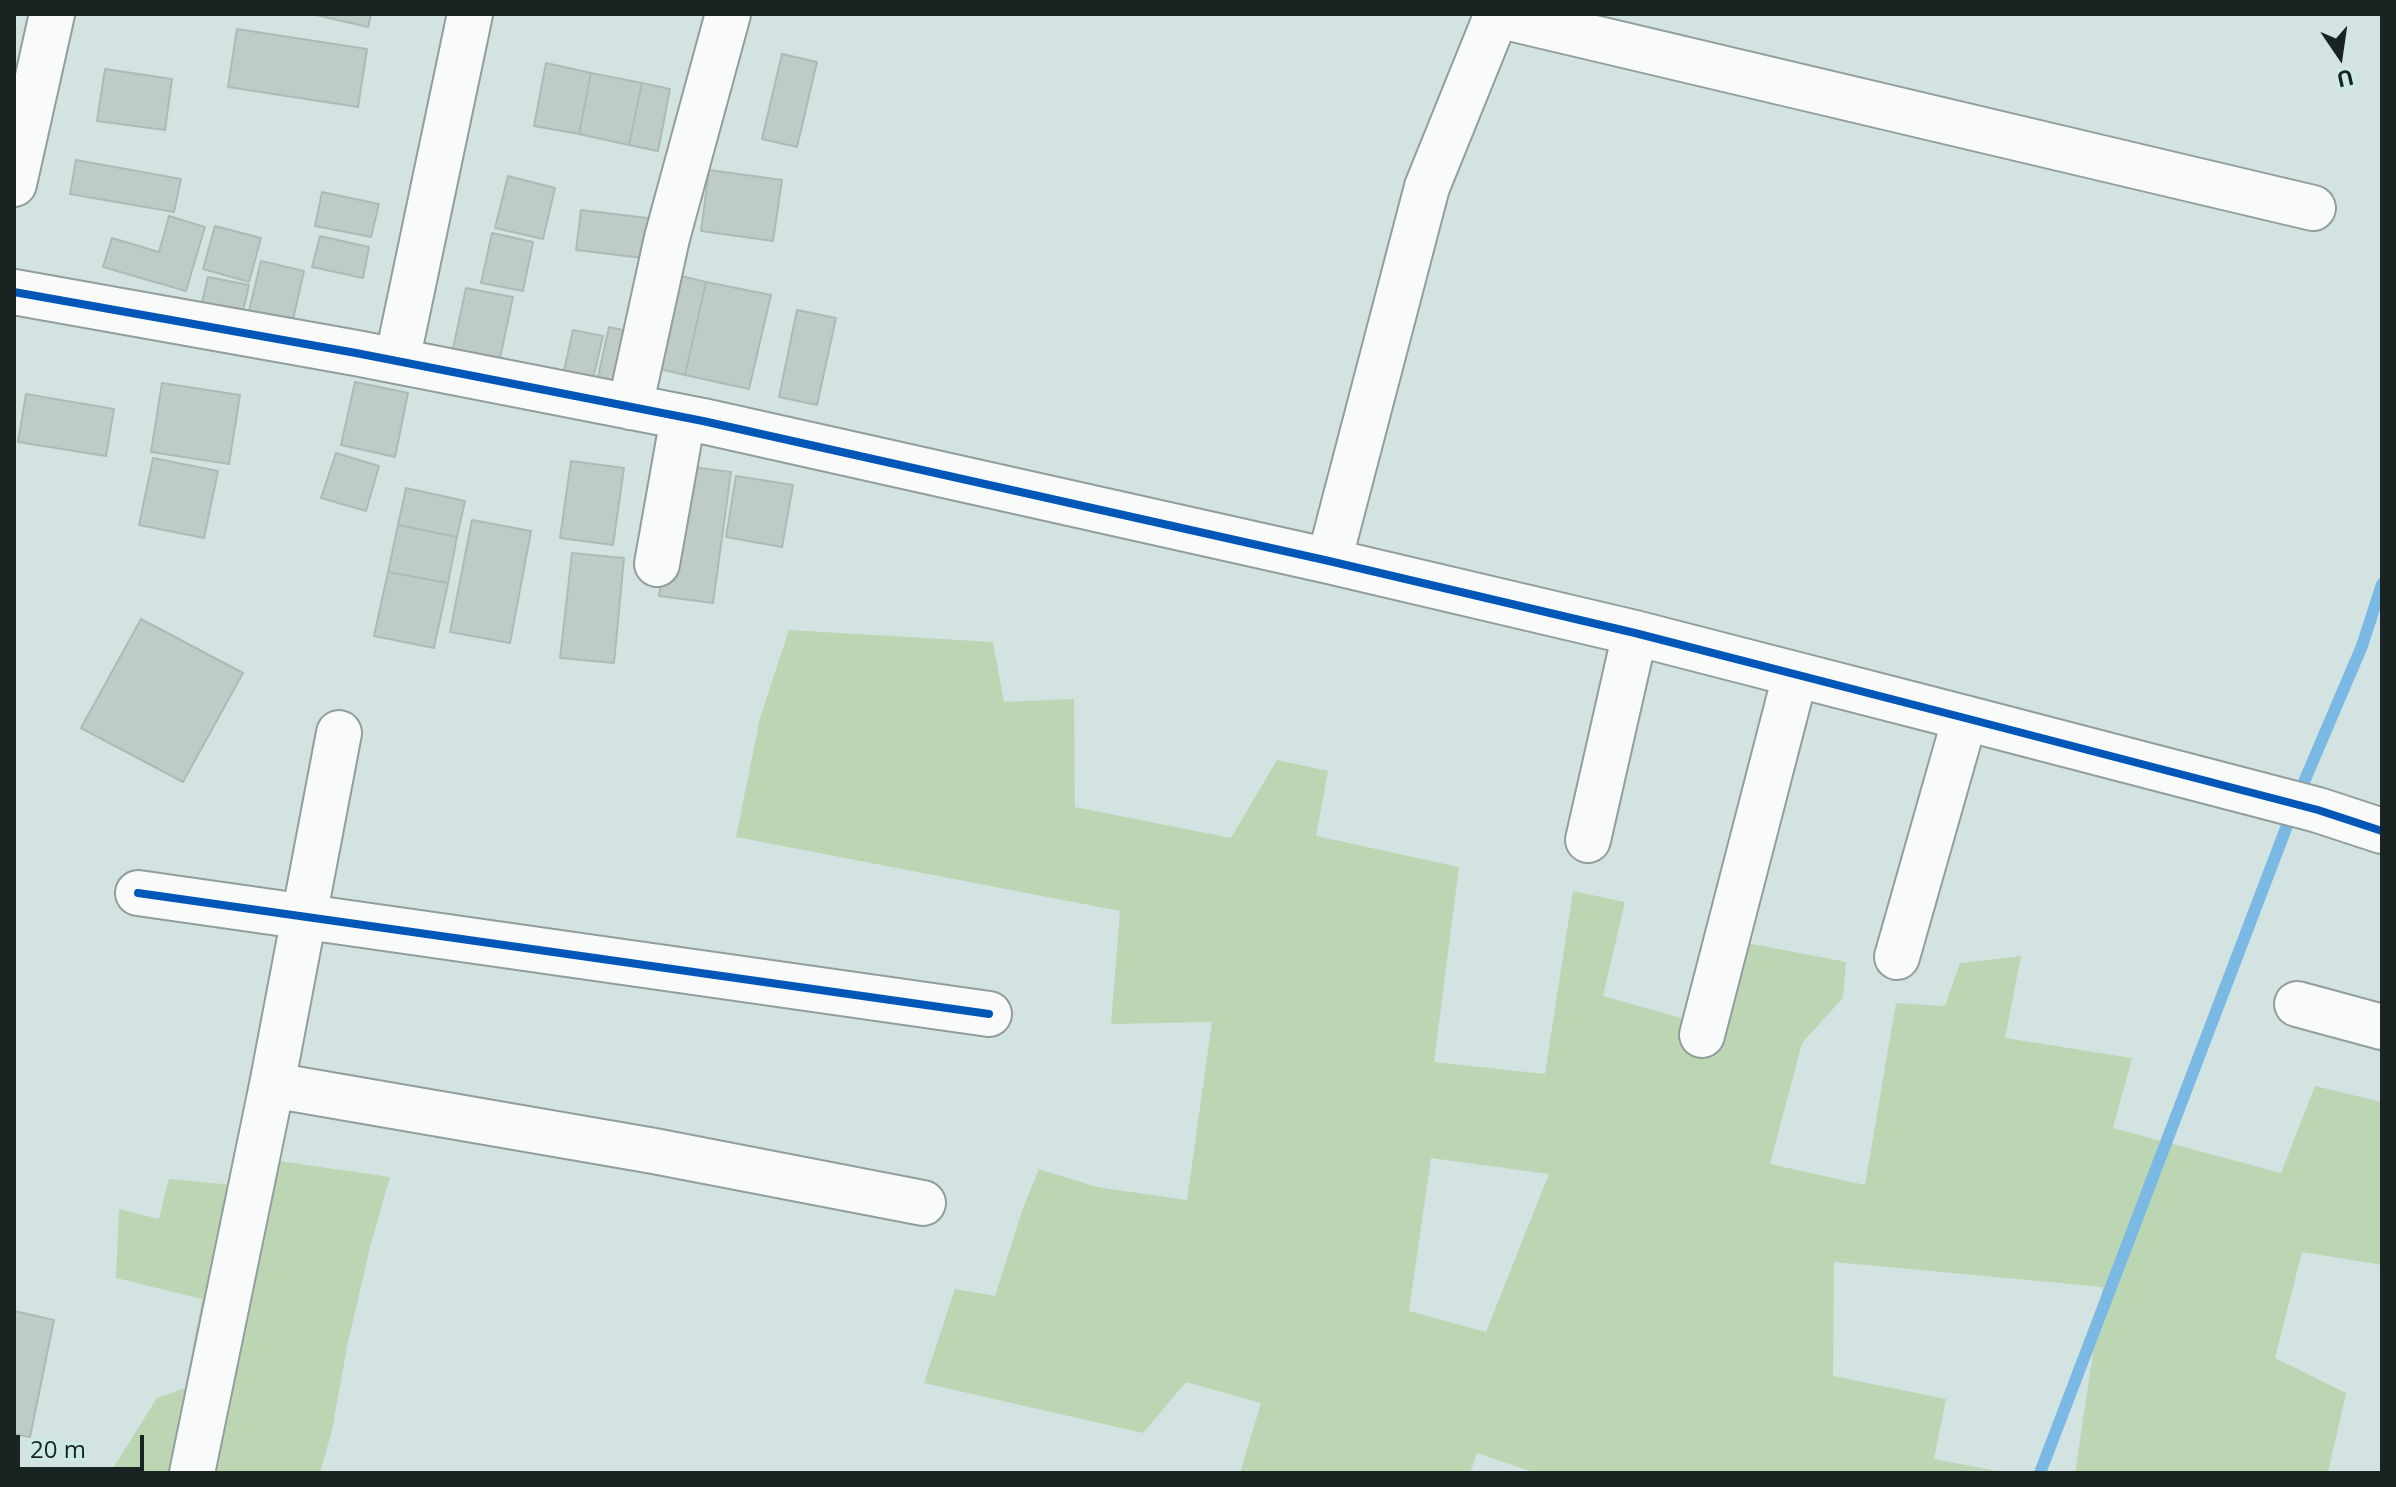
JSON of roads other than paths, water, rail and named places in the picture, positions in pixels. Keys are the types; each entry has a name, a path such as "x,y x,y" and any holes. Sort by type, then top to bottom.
{"main road":[{"path":"14,184 52,14"},
{"path":"397,361 470,14"},
{"path":"630,407 667,238 728,14"},
{"path":"1329,561 1427,187 1497,14 2313,208"},
{"path":"14,292 397,361 630,407 1329,561 1635,633 2318,810 2382,831"},
{"path":"657,564 683,418"},
{"path":"1588,840 1635,633"},
{"path":"1702,1035 1795,676"},
{"path":"1897,957 1965,718"},
{"path":"192,1473 272,1085 339,733"},
{"path":"138,893 989,1014"},
{"path":"2297,1004 2382,1027"},
{"path":"272,1085 654,1151 923,1203"}],"waterway":[{"path":"2040,1473 2301,789 2362,646 2382,584"}]}
